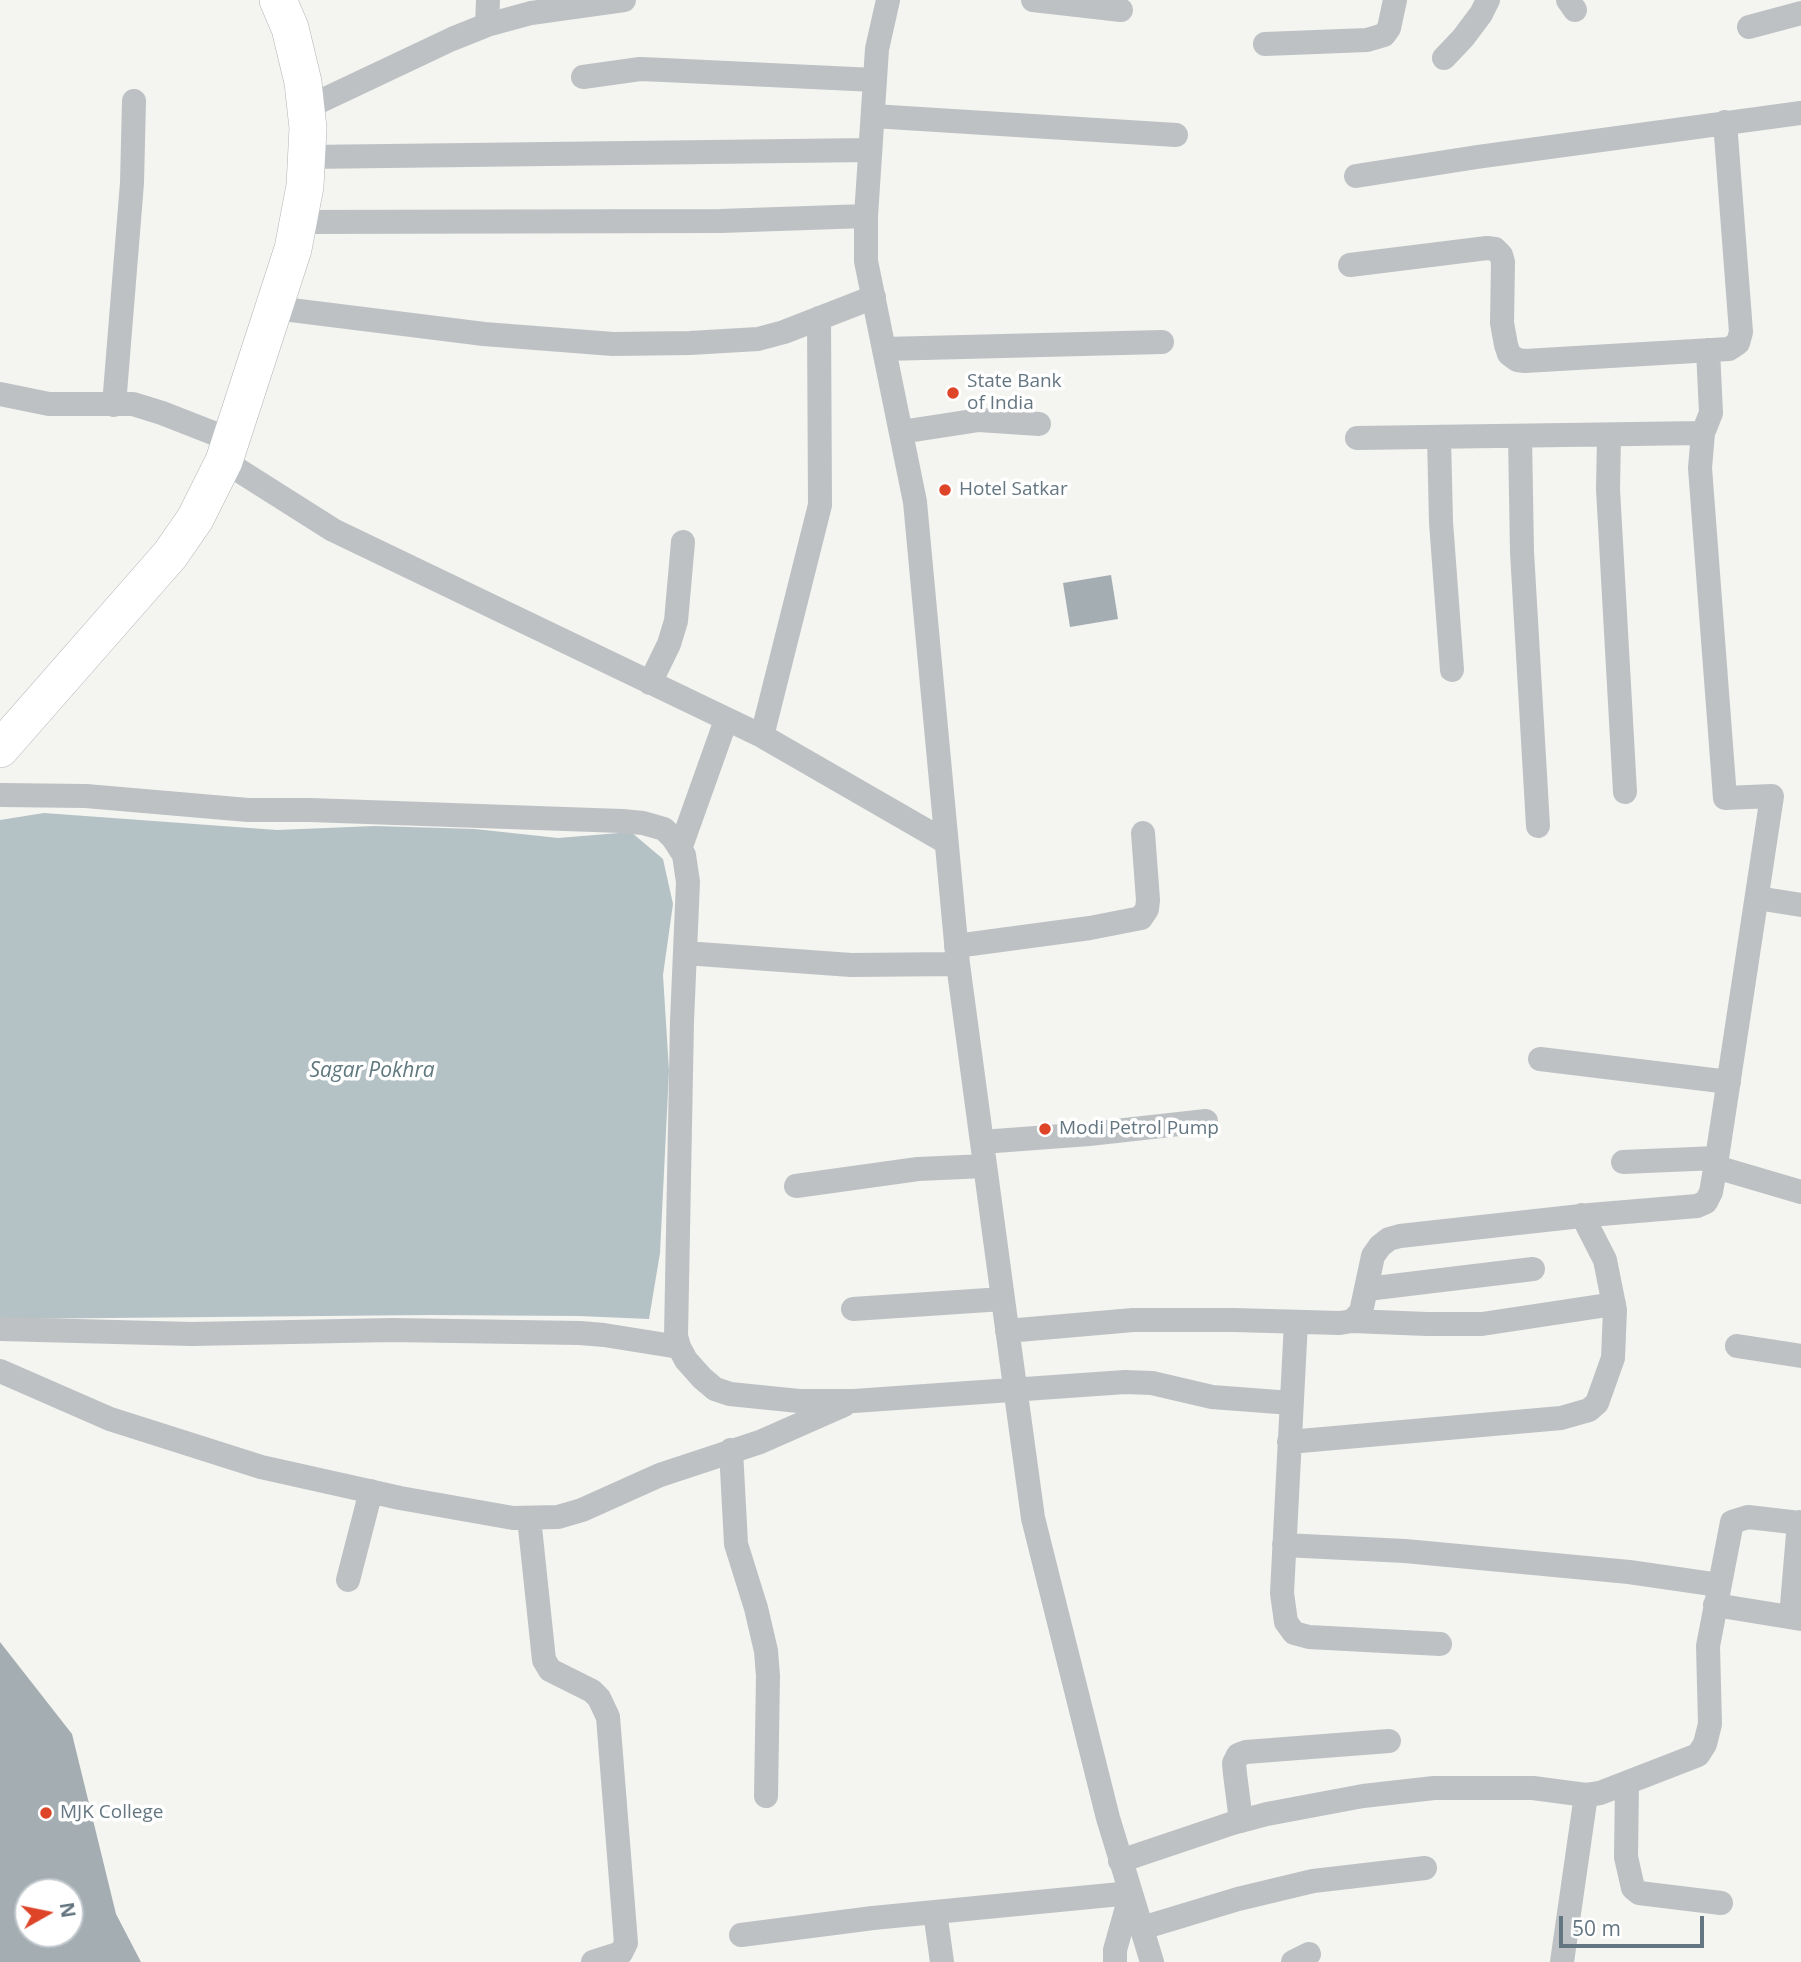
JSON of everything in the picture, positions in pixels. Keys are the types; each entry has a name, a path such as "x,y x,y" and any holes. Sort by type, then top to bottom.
{"highway":[{"path":"0,749 170,555 195,519 227,450 293,249 305,186 308,128 303,82 290,28 278,0"}],"street":[{"path":"487,26 488,0"},
{"path":"306,108 452,39 487,26 531,13 624,0"},
{"path":"888,0 877,49 866,216 866,261 915,502 957,955 1032,1518 1108,1818 1152,1962"},
{"path":"1033,0 1121,10"},
{"path":"1265,44 1367,40 1384,35 1389,29 1395,0"},
{"path":"1444,58 1475,22 1488,0"},
{"path":"1749,27 1801,13"},
{"path":"583,77 640,69 876,80"},
{"path":"114,405 132,183 134,101"},
{"path":"1356,176 1801,113"},
{"path":"873,116 1176,135"},
{"path":"1350,265 1487,248 1495,250 1501,255 1503,262 1502,323 1508,354 1525,362 1729,349 1738,343 1741,332 1724,122"},
{"path":"306,157 870,150"},
{"path":"298,222 693,221 866,216"},
{"path":"275,308 484,334 613,344 758,339 874,297"},
{"path":"762,736 820,505 819,318"},
{"path":"884,349 1162,342"},
{"path":"1352,1321 1361,1312 1373,1256 1380,1245 1389,1239 1592,1215 1697,1206 1706,1202 1712,1192 1772,796 1725,798 1700,468 1703,433 1711,413 1708,350"},
{"path":"0,394 49,404 133,404 148,408 227,450 333,530 762,736 946,842"},
{"path":"901,432 979,420 1039,424"},
{"path":"1357,438 1703,433"},
{"path":"1520,436 1522,552 1538,826"},
{"path":"1609,436 1608,489 1625,792"},
{"path":"1439,437 1441,522 1452,670"},
{"path":"650,683 669,644 676,621 683,542"},
{"path":"680,849 726,720"},
{"path":"0,795 86,796 248,810 622,821 643,823 664,830 684,855 688,882 675,1308 679,1347 686,1360 702,1378 715,1389 730,1394 799,1401 854,1401 1015,1388 1152,1383 1212,1397 1291,1403"},
{"path":"685,953 851,965 957,955 1141,918 1147,909 1148,900 1143,833"},
{"path":"1757,898 1801,905"},
{"path":"1540,1059 1729,1082"},
{"path":"796,1186 918,1169 1089,1134 1206,1121"},
{"path":"1623,1162 1717,1163 1801,1192"},
{"path":"1289,1442 1561,1418 1589,1410 1597,1403 1613,1358 1614,1304 1592,1215"},
{"path":"1367,1289 1533,1269"},
{"path":"853,1309 1003,1299"},
{"path":"1007,1331 1133,1320 1482,1324 1614,1304"},
{"path":"1296,1322 1284,1545 1283,1608 1286,1622 1294,1633 1309,1637 1440,1644"},
{"path":"0,1329 192,1334 392,1329 579,1333 679,1347"},
{"path":"1737,1346 1801,1356"},
{"path":"0,1371 110,1419 261,1467 513,1518 558,1517 582,1510 660,1475 760,1442 854,1401"},
{"path":"731,1450 736,1544 757,1608 766,1651 766,1796"},
{"path":"348,1580 371,1491"},
{"path":"1121,1861 1241,1821 1363,1796 1434,1788 1533,1788 1586,1795 1627,1783 1698,1755 1706,1744 1710,1724 1708,1646 1717,1595 1731,1522 1748,1517 1800,1522 1796,1618 1717,1595 1629,1572 1405,1551 1284,1545"},
{"path":"529,1518 544,1660 551,1670 592,1690 608,1717 626,1943 621,1953 593,1962"},
{"path":"1241,1821 1234,1763 1238,1755 1246,1752 1389,1741"},
{"path":"1627,1783 1626,1857 1633,1888 1639,1893 1721,1903"},
{"path":"1562,1962 1586,1795"},
{"path":"1142,1928 1238,1899 1314,1881 1425,1868"},
{"path":"741,1935 1131,1893"},
{"path":"1115,1962 1115,1950 1131,1893"},
{"path":"935,1912 942,1962"}],"water":[{"name":"Sagar Pokhra","path":"44,813 277,830 375,826 475,829 558,838 631,832 663,859 673,904 663,975 669,1071 660,1253 649,1319 430,1315 0,1319 0,820"}],"building":[{"path":"1111,575 1118,619 1070,627 1063,583"},
{"name":"MJK College","path":"0,1642 72,1734 116,1914 141,1962 0,1962"}],"place":[{"name":"State Bank of India","path":"953,393"},
{"name":"Hotel Satkar","path":"945,490"},
{"name":"Modi Petrol Pump","path":"1045,1129"},
{"name":"MJK College","path":"46,1813"}]}
